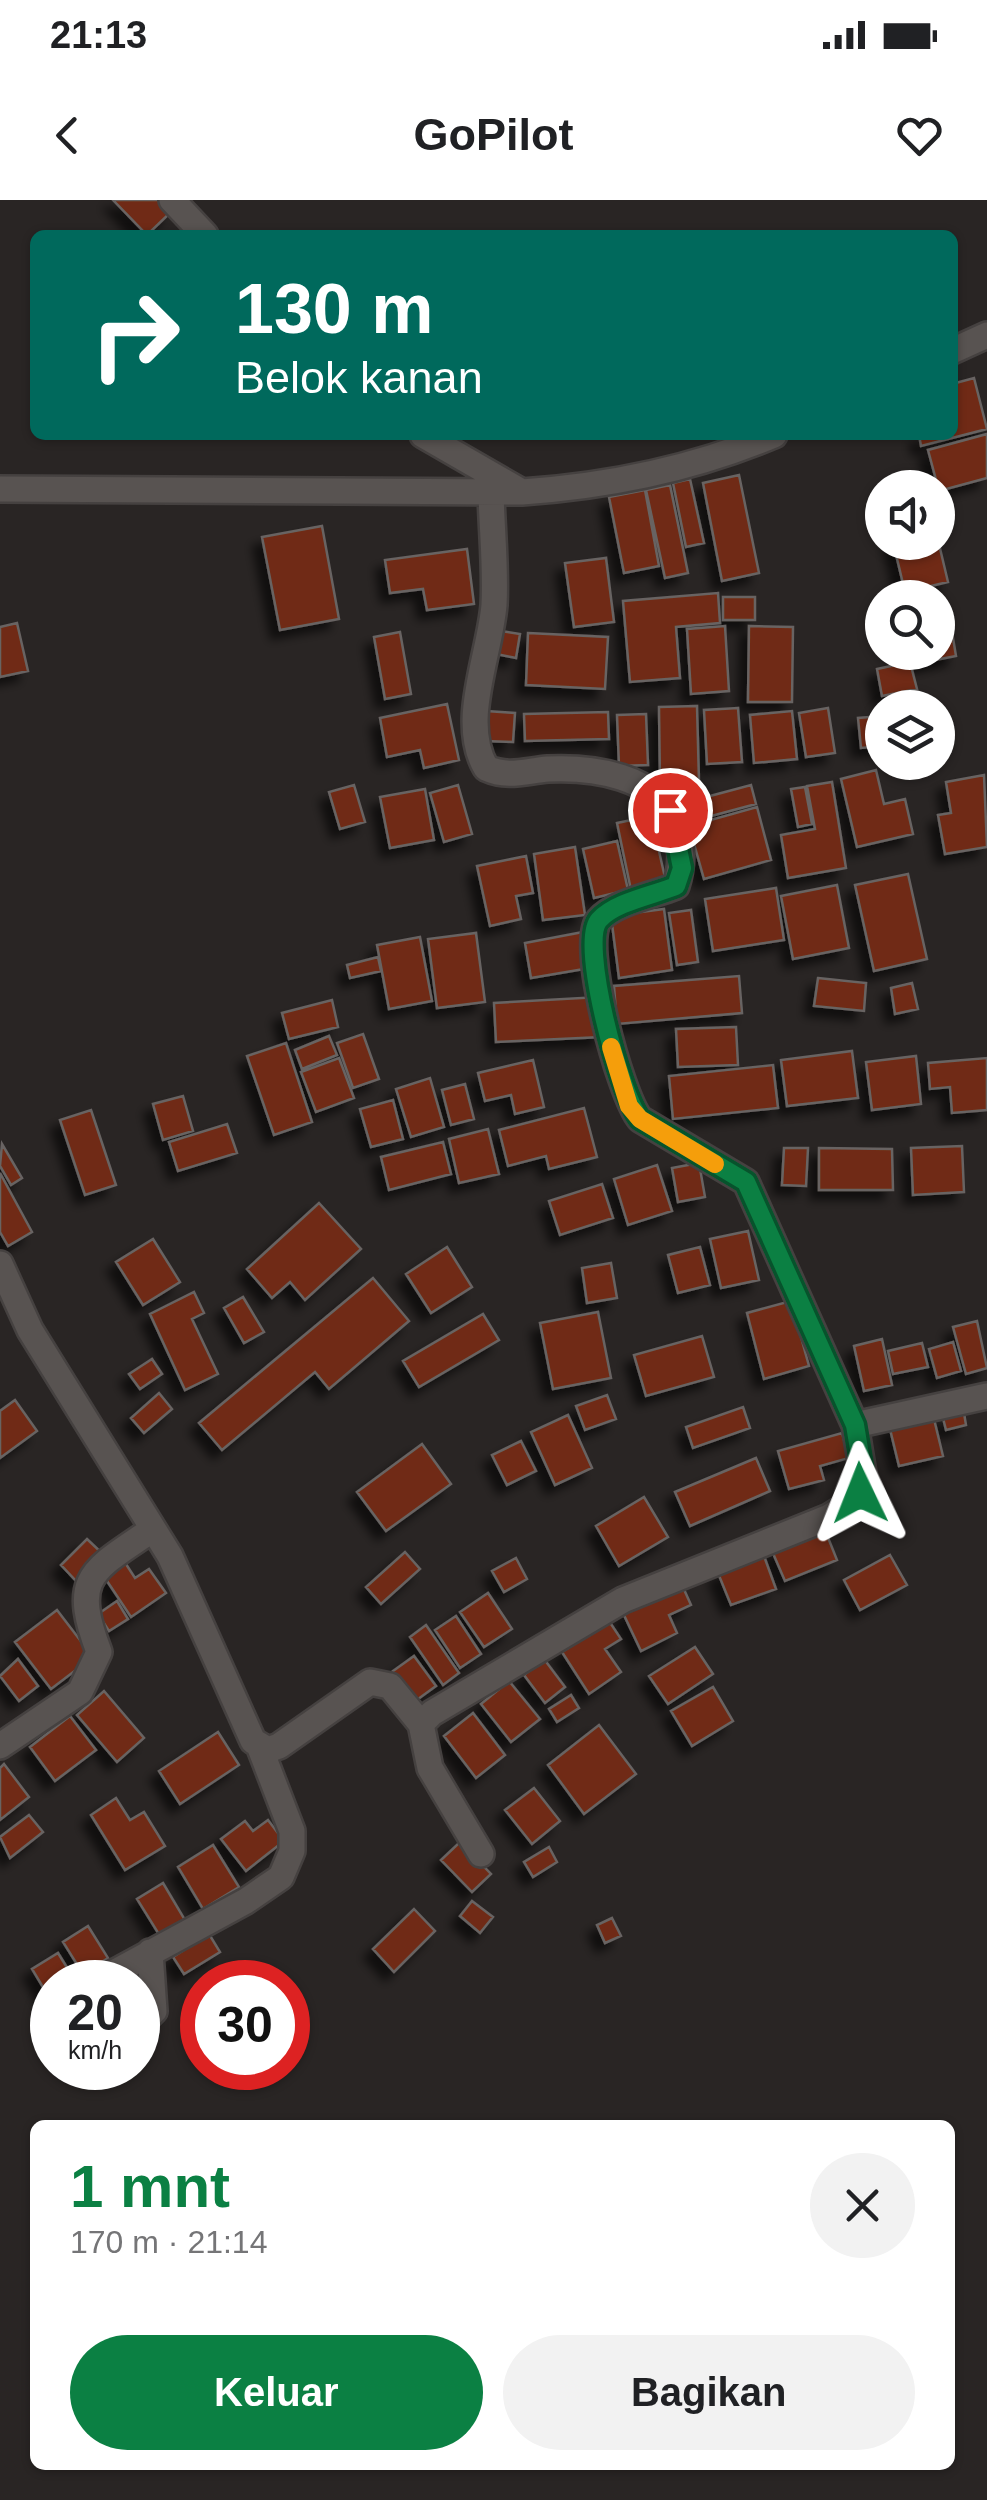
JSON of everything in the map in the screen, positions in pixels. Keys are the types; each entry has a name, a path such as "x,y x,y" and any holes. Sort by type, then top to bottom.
{"street":[{"path":"172,200 200,230"},
{"path":"958,348 987,335"},
{"path":"432,440 522,492"},
{"path":"0,489 492,494 594,487 720,458 762,440"},
{"path":"420,1724 442,1704 623,1600 829,1517 851,1504 864,1479 855,1425 746,1182 640,1119 629,1106 608,1039 593,933 602,916 676,886 681,853 670,810 645,788 601,770 505,775 486,768 480,759 476,717 494,605 492,494"},
{"path":"0,1264 30,1330 170,1556 260,1748 292,1831 289,1862 281,1877 246,1901 136,1960"},
{"path":"855,1425 987,1396"},
{"path":"0,1746 80,1692 99,1652 83,1610 89,1580 113,1556 153,1529"},
{"path":"260,1748 280,1746 370,1682 390,1686 420,1724 430,1768 480,1854"},
{"path":"150,1952 151,1960"}],"building":[{"path":"113,200 159,200 171,212 152,230 142,230"},
{"path":"974,378 987,429 958,436 958,382"},
{"path":"987,434 987,478 955,487 955,470 933,470 928,450"},
{"path":"920,440 944,440 921,446"},
{"path":"739,475 759,573 722,581 703,483"},
{"path":"690,479 704,543 686,547 673,483"},
{"path":"670,485 688,573 665,578 646,490"},
{"path":"645,490 659,566 624,573 609,497"},
{"path":"322,526 339,619 280,630 262,537"},
{"path":"467,549 474,604 427,610 423,589 390,593 385,560"},
{"path":"606,558 614,622 574,627 565,563"},
{"path":"897,560 943,560 948,580 902,580"},
{"path":"718,593 720,623 676,627 680,678 630,682 623,601"},
{"path":"723,597 755,597 755,620 723,620"},
{"path":"17,623 28,671 0,677 0,627"},
{"path":"725,626 729,691 691,694 687,629"},
{"path":"749,626 793,627 792,702 748,702"},
{"path":"495,630 520,634 516,658 491,653"},
{"path":"400,632 411,694 385,699 374,637"},
{"path":"528,633 608,637 605,689 526,685"},
{"path":"877,670 912,670 917,689 881,690"},
{"path":"447,704 459,760 424,768 420,750 387,757 380,718"},
{"path":"697,706 699,782 660,782 659,707"},
{"path":"738,708 742,762 707,764 704,710"},
{"path":"828,708 835,753 806,757 799,713"},
{"path":"486,711 515,713 513,742 484,741"},
{"path":"792,711 797,759 754,763 750,715"},
{"path":"608,712 609,739 525,741 524,714"},
{"path":"646,714 648,765 619,766 617,715"},
{"path":"865,717 865,748 861,748 858,718"},
{"path":"865,773 865,780 878,780 884,804 905,799 913,834 857,847 841,779"},
{"path":"984,775 987,847 945,854 938,815 951,813 946,782"},
{"path":"832,782 846,868 788,878 781,835 815,829 807,786"},
{"path":"354,785 365,822 340,829 329,792"},
{"path":"458,785 472,834 444,842 430,793"},
{"path":"751,785 756,804 689,822 684,803"},
{"path":"805,787 812,824 798,827 791,789"},
{"path":"425,789 434,840 390,848 380,797"},
{"path":"757,807 771,860 704,879 689,826"},
{"path":"651,816 666,882 631,890 617,823"},
{"path":"617,841 628,890 594,898 583,849"},
{"path":"575,847 585,915 543,920 534,854"},
{"path":"526,856 533,893 516,896 521,919 490,926 477,866"},
{"path":"908,874 927,959 874,971 855,885"},
{"path":"837,885 849,948 793,959 781,896"},
{"path":"776,888 784,940 713,951 705,899"},
{"path":"664,909 672,970 619,978 611,916"},
{"path":"691,910 698,962 677,965 669,913"},
{"path":"583,932 590,968 531,978 525,943"},
{"path":"476,933 485,1002 437,1008 428,939"},
{"path":"420,937 432,1001 389,1009 377,945"},
{"path":"378,957 381,971 350,978 347,965"},
{"path":"739,976 742,1013 617,1024 614,986"},
{"path":"818,978 866,983 864,1011 814,1006"},
{"path":"912,983 918,1009 895,1014 891,988"},
{"path":"599,997 602,1037 496,1042 494,1003"},
{"path":"332,1000 338,1027 289,1039 282,1013"},
{"path":"736,1027 738,1065 678,1067 676,1029"},
{"path":"363,1034 379,1079 353,1088 337,1043"},
{"path":"329,1036 337,1055 302,1069 295,1050"},
{"path":"286,1043 312,1122 274,1135 247,1056"},
{"path":"852,1051 858,1098 787,1106 781,1060"},
{"path":"916,1056 921,1104 872,1110 866,1062"},
{"path":"339,1058 354,1098 316,1112 301,1072"},
{"path":"987,1058 987,1110 952,1113 950,1087 930,1089 928,1063"},
{"path":"533,1060 544,1107 515,1114 511,1095 485,1101 478,1073"},
{"path":"773,1065 778,1108 673,1119 669,1076"},
{"path":"430,1078 444,1127 411,1137 396,1089"},
{"path":"465,1084 474,1119 451,1125 442,1090"},
{"path":"183,1096 193,1131 163,1140 153,1104"},
{"path":"393,1100 403,1139 371,1147 360,1109"},
{"path":"584,1108 597,1157 549,1169 546,1156 508,1166 499,1130"},
{"path":"91,1110 116,1185 85,1195 60,1120"},
{"path":"227,1124 237,1153 178,1171 169,1142"},
{"path":"488,1129 499,1174 459,1183 449,1139"},
{"path":"443,1142 451,1174 389,1190 381,1157"},
{"path":"2,1144 22,1178 11,1185 0,1166"},
{"path":"962,1146 964,1192 913,1195 911,1148"},
{"path":"784,1148 808,1148 806,1186 782,1185"},
{"path":"819,1148 892,1149 893,1190 819,1190"},
{"path":"699,1163 705,1197 678,1202 672,1168"},
{"path":"657,1165 672,1211 628,1225 614,1179"},
{"path":"0,1173 32,1232 8,1246 0,1232"},
{"path":"602,1184 613,1218 560,1235 549,1201"},
{"path":"319,1203 361,1249 305,1300 290,1282 272,1298 247,1269"},
{"path":"748,1231 759,1280 721,1288 710,1239"},
{"path":"153,1239 180,1282 143,1305 116,1262"},
{"path":"447,1247 472,1287 431,1313 406,1274"},
{"path":"700,1247 710,1285 678,1293 668,1255"},
{"path":"611,1263 617,1298 587,1303 582,1268"},
{"path":"373,1278 409,1321 329,1389 315,1372 222,1450 199,1423"},
{"path":"194,1292 204,1313 192,1319 218,1374 185,1390 150,1314"},
{"path":"243,1297 264,1332 244,1343 224,1308"},
{"path":"791,1301 809,1366 764,1379 747,1313"},
{"path":"598,1312 611,1378 553,1389 540,1323"},
{"path":"483,1314 499,1340 419,1387 403,1361"},
{"path":"977,1321 987,1368 966,1374 953,1327"},
{"path":"702,1336 714,1377 646,1396 634,1355"},
{"path":"882,1339 892,1385 864,1391 854,1346"},
{"path":"953,1342 961,1371 937,1378 929,1349"},
{"path":"922,1343 928,1367 893,1374 888,1351"},
{"path":"152,1359 162,1374 140,1389 129,1374"},
{"path":"159,1393 172,1409 144,1433 131,1418"},
{"path":"607,1395 616,1419 585,1430 576,1406"},
{"path":"15,1400 37,1431 0,1458 0,1411"},
{"path":"743,1407 750,1428 693,1448 686,1427"},
{"path":"964,1413 966,1425 946,1430 943,1418"},
{"path":"568,1415 592,1468 555,1485 531,1432"},
{"path":"933,1415 943,1456 899,1466 889,1425"},
{"path":"842,1433 849,1458 820,1466 824,1480 789,1489 778,1451"},
{"path":"521,1441 536,1471 507,1485 492,1455"},
{"path":"422,1444 451,1484 386,1531 357,1492"},
{"path":"756,1458 770,1491 690,1526 675,1492"},
{"path":"644,1497 668,1537 619,1566 596,1526"},
{"path":"825,1530 837,1560 785,1581 772,1551"},
{"path":"87,1539 105,1556 78,1583 61,1565"},
{"path":"405,1552 420,1569 381,1604 366,1587"},
{"path":"890,1555 907,1585 860,1610 844,1580"},
{"path":"764,1556 776,1589 731,1605 718,1573"},
{"path":"516,1558 527,1579 504,1592 492,1571"},
{"path":"124,1561 135,1578 149,1569 166,1593 131,1617 103,1575"},
{"path":"682,1585 691,1605 669,1615 677,1633 641,1651 623,1613"},
{"path":"488,1593 512,1629 484,1647 460,1612"},
{"path":"117,1601 128,1619 109,1631 98,1614"},
{"path":"57,1610 93,1657 51,1689 15,1642"},
{"path":"456,1616 481,1654 460,1668 435,1630"},
{"path":"609,1621 621,1639 605,1649 621,1672 589,1694 562,1652"},
{"path":"426,1625 459,1673 443,1685 410,1637"},
{"path":"695,1647 713,1674 668,1704 649,1676"},
{"path":"414,1656 436,1686 414,1702 393,1671"},
{"path":"18,1659 38,1686 19,1701 0,1676"},
{"path":"544,1659 565,1687 545,1703 524,1675"},
{"path":"509,1681 540,1719 511,1742 481,1704"},
{"path":"713,1687 733,1721 692,1746 671,1711"},
{"path":"104,1691 144,1738 117,1762 77,1715"},
{"path":"571,1695 579,1708 557,1722 549,1709"},
{"path":"473,1713 505,1755 476,1778 444,1736"},
{"path":"70,1716 96,1750 55,1781 30,1747"},
{"path":"599,1725 636,1774 584,1814 548,1765"},
{"path":"218,1732 239,1765 180,1804 159,1771"},
{"path":"4,1764 29,1797 0,1820 0,1768"},
{"path":"534,1788 560,1821 532,1844 505,1810"},
{"path":"116,1798 130,1820 144,1812 165,1846 125,1870 91,1815"},
{"path":"29,1815 43,1832 10,1858 0,1837"},
{"path":"268,1820 284,1841 246,1871 221,1839 245,1821 253,1831"},
{"path":"460,1842 491,1874 472,1892 441,1860"},
{"path":"213,1845 239,1887 203,1909 178,1867"},
{"path":"549,1847 557,1862 533,1877 524,1862"},
{"path":"163,1883 185,1920 160,1936 137,1899"},
{"path":"472,1901 493,1917 480,1933 460,1916"},
{"path":"414,1909 435,1931 394,1972 373,1949"},
{"path":"612,1918 621,1936 605,1943 597,1925"},
{"path":"88,1926 108,1958 74,1960 63,1942"},
{"path":"209,1934 220,1952 207,1960 180,1960 180,1968 173,1957"}],"slow traffic":[{"path":"611,1047 629,1106 640,1119 715,1164"}],"route":[{"path":"670,810 679,838 682,868 676,886 616,908 596,922 593,933 608,1039 629,1106 640,1119 746,1182 855,1425 864,1479 860,1493"}]}
